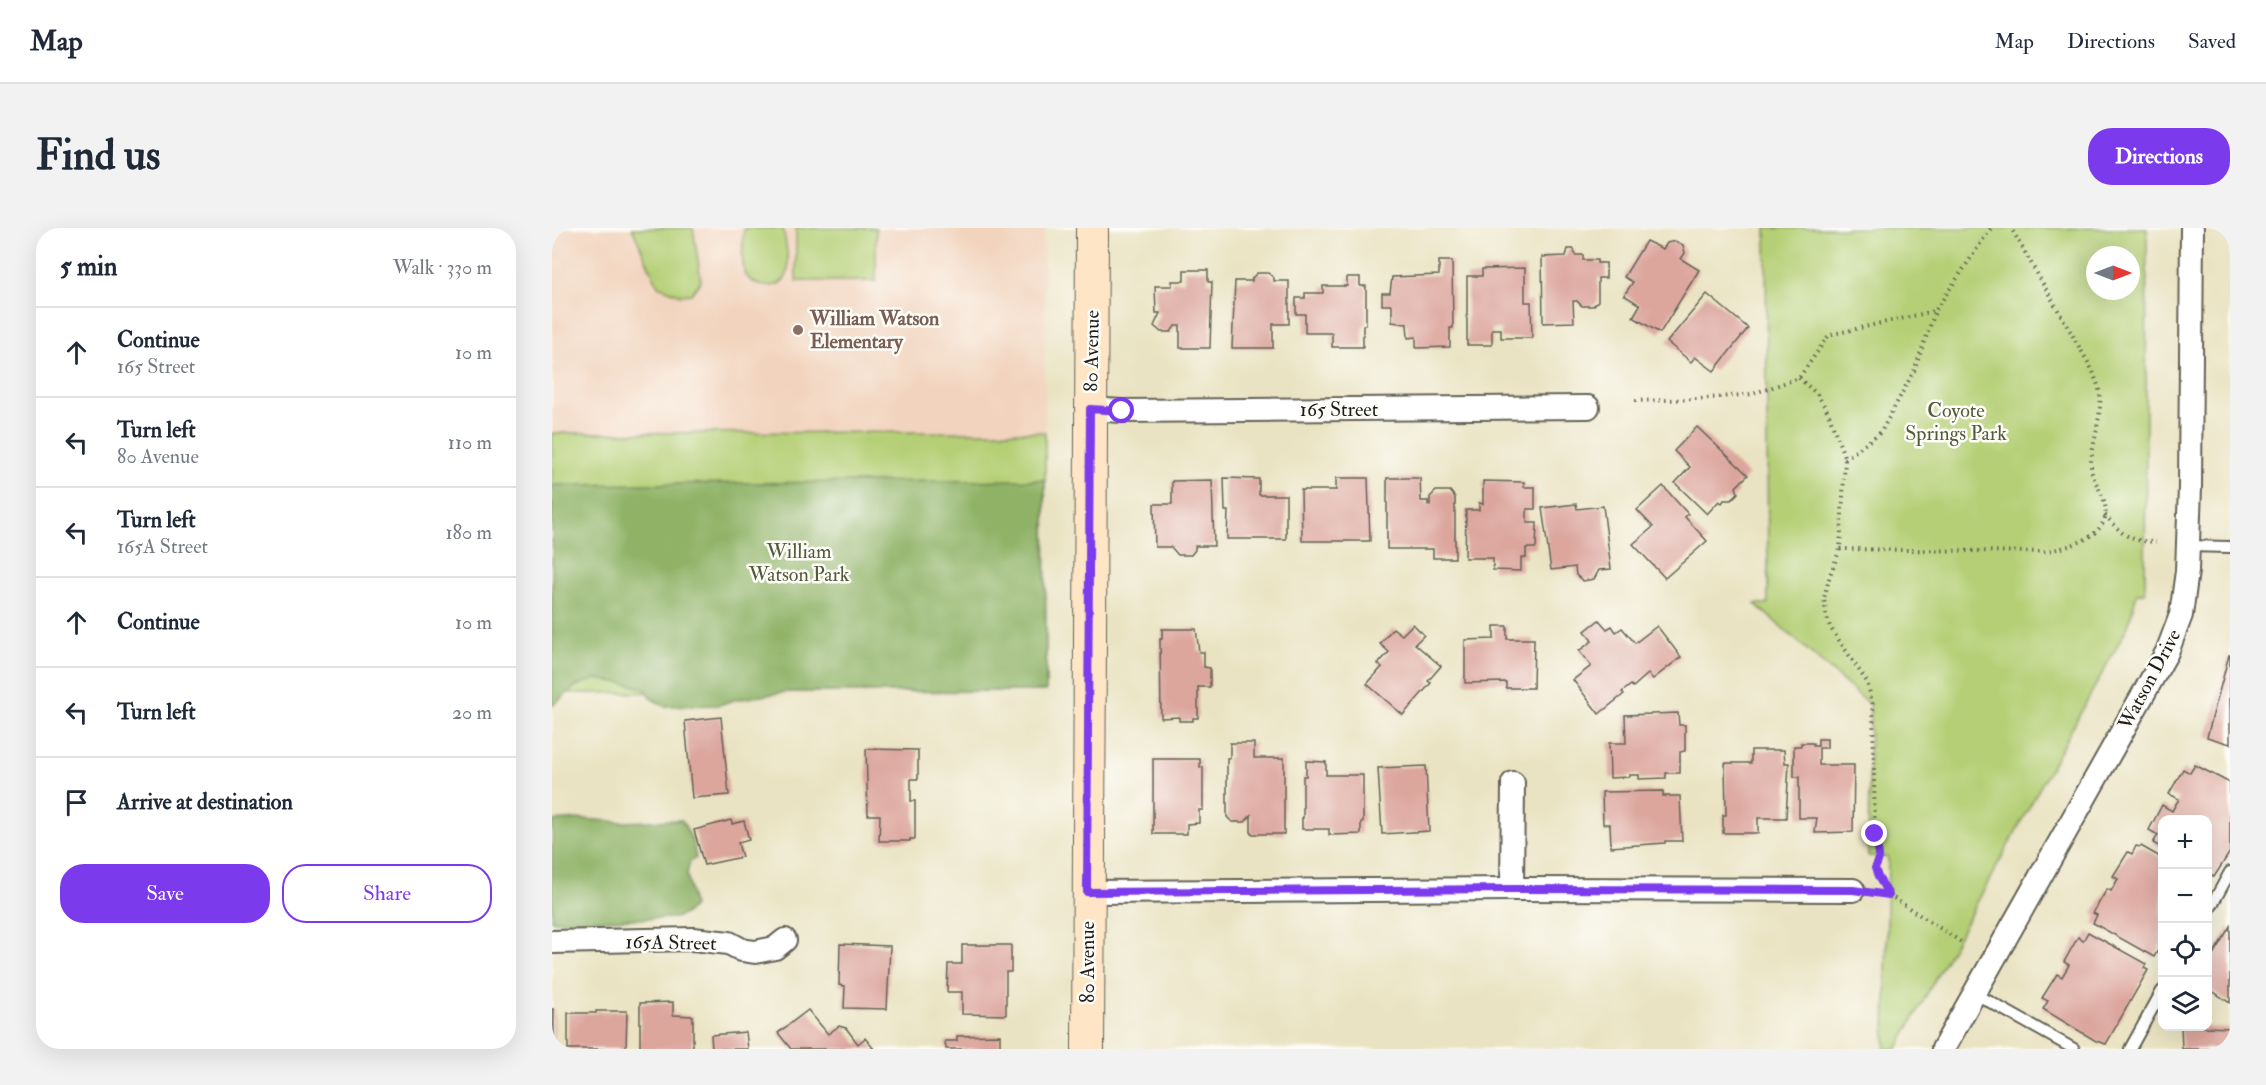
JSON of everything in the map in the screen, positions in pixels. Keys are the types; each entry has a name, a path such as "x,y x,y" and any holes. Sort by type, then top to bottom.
{"street":[{"name":"80 Avenue","path":"1088,1049 1092,228"},
{"name":"Watson Drive","path":"1942,1049 2167,652 2181,615 2187,572 2190,487 2192,228"},
{"name":"165 Street","path":"1090,409 1122,411 1588,407"},
{"path":"1512,889 1513,783"},
{"path":"1087,892 1512,889 1853,890"},
{"name":"165A Street","path":"552,942 693,939 729,943 742,950 755,952 776,948 785,940"}],"lane":[{"path":"2187,546 2230,547"},
{"path":"2212,905 2230,872"},
{"path":"1974,993 2074,1049"},
{"path":"2130,1049 2158,1000"}],"path":[{"path":"1845,459 1881,432 1914,371 1935,311 1991,228"},
{"path":"1840,549 2042,552 2068,548 2088,538 2101,525 2105,514 2104,500 2091,474 2100,394 2093,371 2011,228"},
{"path":"1635,401 1699,399 1752,394 1799,378 1828,335 1935,311"},
{"path":"1799,378 1817,394 1828,412 1845,459 1840,549 1824,598 1830,627 1867,682 1871,693 1875,843 1880,860 1875,868 1889,895"},
{"path":"2105,514 2115,527 2136,541 2156,542"},
{"path":"1853,890 1889,895 1961,942"}],"shaded area":[{"name":"William Watson Elementary","path":"552,228 1044,228 1045,432 552,433"}],"green space":[{"path":"632,228 693,228 701,281 691,294 681,295 658,286"},
{"path":"744,228 783,228 788,269 786,277 781,282 768,286 760,285 747,277 742,249"},
{"path":"796,228 876,228 876,281 796,281"},
{"name":"Coyote Springs Park","path":"1766,228 2147,228 2145,593 2137,593 2128,626 1897,1049 1885,1049 1888,857 1868,856 1870,705 1755,604 1768,604"},
{"name":"William Watson Park","path":"1045,432 1046,691 552,693 552,433"},
{"name":"William Watson Park","path":"1045,480 1046,691 787,692 734,700 719,705 664,706 652,699 645,689 596,679 576,686 552,706 552,485"},
{"path":"583,819 621,822 682,820 693,842 696,858 690,862 687,873 693,906 687,913 675,918 552,921 552,821"}],"building":[{"path":"1646,241 1663,249 1667,243 1675,241 1683,245 1685,253 1681,259 1699,270 1660,333 1633,317 1640,305 1624,295 1633,282 1624,277"},
{"path":"1568,249 1574,249 1575,255 1583,255 1583,260 1597,260 1597,263 1606,263 1606,278 1598,278 1598,301 1593,306 1582,306 1577,301 1573,301 1574,322 1543,323 1542,257 1566,256"},
{"path":"1439,261 1452,261 1453,328 1450,328 1450,347 1416,348 1416,337 1408,338 1407,324 1392,322 1392,305 1382,305 1382,293 1390,293 1392,277 1439,275"},
{"path":"1525,268 1525,302 1531,302 1532,338 1501,338 1501,329 1492,329 1492,345 1467,345 1467,276 1482,276 1482,269"},
{"path":"1184,270 1208,270 1208,282 1212,282 1210,348 1180,348 1180,326 1175,326 1171,332 1161,332 1154,326 1160,313 1156,313 1155,286 1172,286 1172,281 1184,281"},
{"path":"1257,273 1268,273 1274,281 1289,281 1289,324 1273,324 1273,348 1232,348 1235,281 1252,281"},
{"path":"1347,277 1360,277 1360,286 1366,286 1366,325 1363,325 1363,347 1332,347 1332,333 1305,333 1305,314 1296,314 1296,298 1305,298 1305,293 1323,293 1323,286 1347,286"},
{"path":"1707,294 1748,328 1714,371 1695,357 1691,362 1667,342"},
{"path":"1697,427 1748,475 1736,487 1738,493 1731,500 1724,500 1722,503 1719,501 1707,514 1675,483 1690,467 1674,451"},
{"path":"1224,478 1259,479 1259,495 1286,495 1286,539 1227,539 1228,511 1225,511"},
{"path":"1336,478 1368,478 1370,541 1302,541 1301,490 1336,490"},
{"path":"1387,478 1420,478 1421,501 1428,501 1428,505 1430,505 1430,497 1436,491 1450,491 1455,497 1455,558 1433,558 1433,549 1387,549"},
{"path":"1212,480 1214,546 1195,546 1191,555 1178,555 1171,547 1155,547 1154,504 1172,504 1172,481"},
{"path":"1483,481 1524,482 1524,487 1535,487 1535,509 1527,509 1527,523 1537,523 1536,548 1526,548 1526,558 1521,557 1521,571 1493,570 1493,558 1465,558 1466,510 1479,510 1479,503 1483,504"},
{"path":"1663,486 1688,514 1685,517 1707,541 1665,578 1633,544 1653,527 1637,510"},
{"path":"1576,504 1577,509 1603,506 1611,569 1599,570 1594,579 1583,581 1576,575 1575,567 1551,570 1542,508"},
{"path":"1599,620 1607,629 1612,626 1616,632 1622,628 1635,643 1657,626 1681,657 1653,679 1648,674 1633,687 1631,685 1622,692 1624,694 1599,714 1573,680 1591,666 1579,651 1592,641 1585,631"},
{"path":"1413,624 1424,635 1415,644 1441,666 1428,681 1431,683 1403,715 1367,684 1382,667 1378,664 1389,652 1380,644 1393,628 1402,635"},
{"path":"1494,626 1507,626 1507,639 1534,639 1533,688 1506,688 1506,682 1465,683 1465,640 1494,639"},
{"path":"1162,629 1196,629 1199,652 1204,652 1204,667 1210,668 1210,687 1198,687 1198,718 1193,718 1193,721 1179,721 1179,717 1161,718 1160,639 1162,639"},
{"path":"2230,655 2230,744 2207,737"},
{"path":"1678,713 1679,725 1685,725 1685,751 1680,752 1680,773 1666,773 1666,778 1639,779 1639,775 1629,775 1629,777 1610,778 1609,743 1626,743 1625,715"},
{"path":"721,717 729,795 692,798 685,721"},
{"path":"1818,739 1827,739 1827,748 1819,748 1819,765 1854,765 1853,832 1815,833 1817,818 1799,818 1799,777 1794,777 1794,746 1801,746 1801,743 1813,743 1813,746 1818,746"},
{"path":"1230,743 1254,743 1254,758 1284,758 1284,834 1251,834 1251,815 1245,822 1232,822 1227,817 1227,758 1230,758"},
{"path":"866,749 918,750 918,779 911,779 911,801 915,801 915,839 879,841 880,815 868,815"},
{"path":"1751,750 1784,750 1785,763 1789,763 1786,818 1758,818 1758,833 1723,833 1723,815 1726,815 1725,763 1751,763"},
{"path":"1153,759 1200,759 1200,767 1203,767 1203,810 1199,810 1199,823 1187,824 1187,834 1153,834"},
{"path":"1306,761 1326,762 1326,775 1363,775 1361,834 1329,835 1329,829 1302,829 1303,776 1306,776"},
{"path":"2195,765 2230,783 2230,852 2214,877 2212,876 2212,815 2158,815 2158,835 2149,830 2162,805 2172,811 2179,799 2169,794 2183,769 2190,773"},
{"path":"1426,766 1429,831 1382,834 1378,768"},
{"path":"1663,791 1663,796 1680,796 1682,841 1611,847 1610,824 1603,824 1602,792"},
{"path":"731,820 732,824 744,821 749,840 738,843 742,857 704,865 694,830"},
{"path":"2158,835 2158,846 2153,843"},
{"path":"2136,846 2141,846 2158,856 2158,950 2154,957 2093,923 2097,915 2093,913 2107,889 2111,891 2118,879 2113,876 2128,852 2132,854"},
{"path":"2230,926 2230,1003 2212,991 2212,956"},
{"path":"2088,932 2146,964 2144,968 2148,970 2106,1044 2096,1041 2043,1009 2048,1001 2042,998 2057,974 2062,977 2069,965 2064,962 2078,937 2083,941"},
{"path":"840,944 890,946 887,1009 844,1008 845,986 839,985"},
{"path":"962,945 1011,945 1011,972 1006,972 1006,1015 962,1014 962,992 947,992 948,964 962,964"},
{"path":"673,1002 673,1015 693,1016 693,1049 640,1049 640,1003"},
{"path":"552,1009 554,1009 554,1049 552,1049"},
{"path":"808,1010 828,1034 839,1026 846,1028 858,1044 865,1038 874,1049 791,1049 778,1033"},
{"path":"596,1011 627,1011 626,1049 568,1049 568,1013 596,1013"},
{"path":"2212,1027 2230,1028 2230,1049 2182,1049 2181,1031 2212,1031"},
{"path":"746,1032 748,1049 712,1049 711,1035"},
{"path":"1000,1035 1000,1049 946,1049 945,1041 957,1041 957,1036"}],"place":[{"name":"William Watson Elementary","path":"798,330"}],"route":[{"path":"1122,411 1090,409 1087,892 1512,889 1853,890 1889,895 1875,868 1880,860 1875,834"}]}
